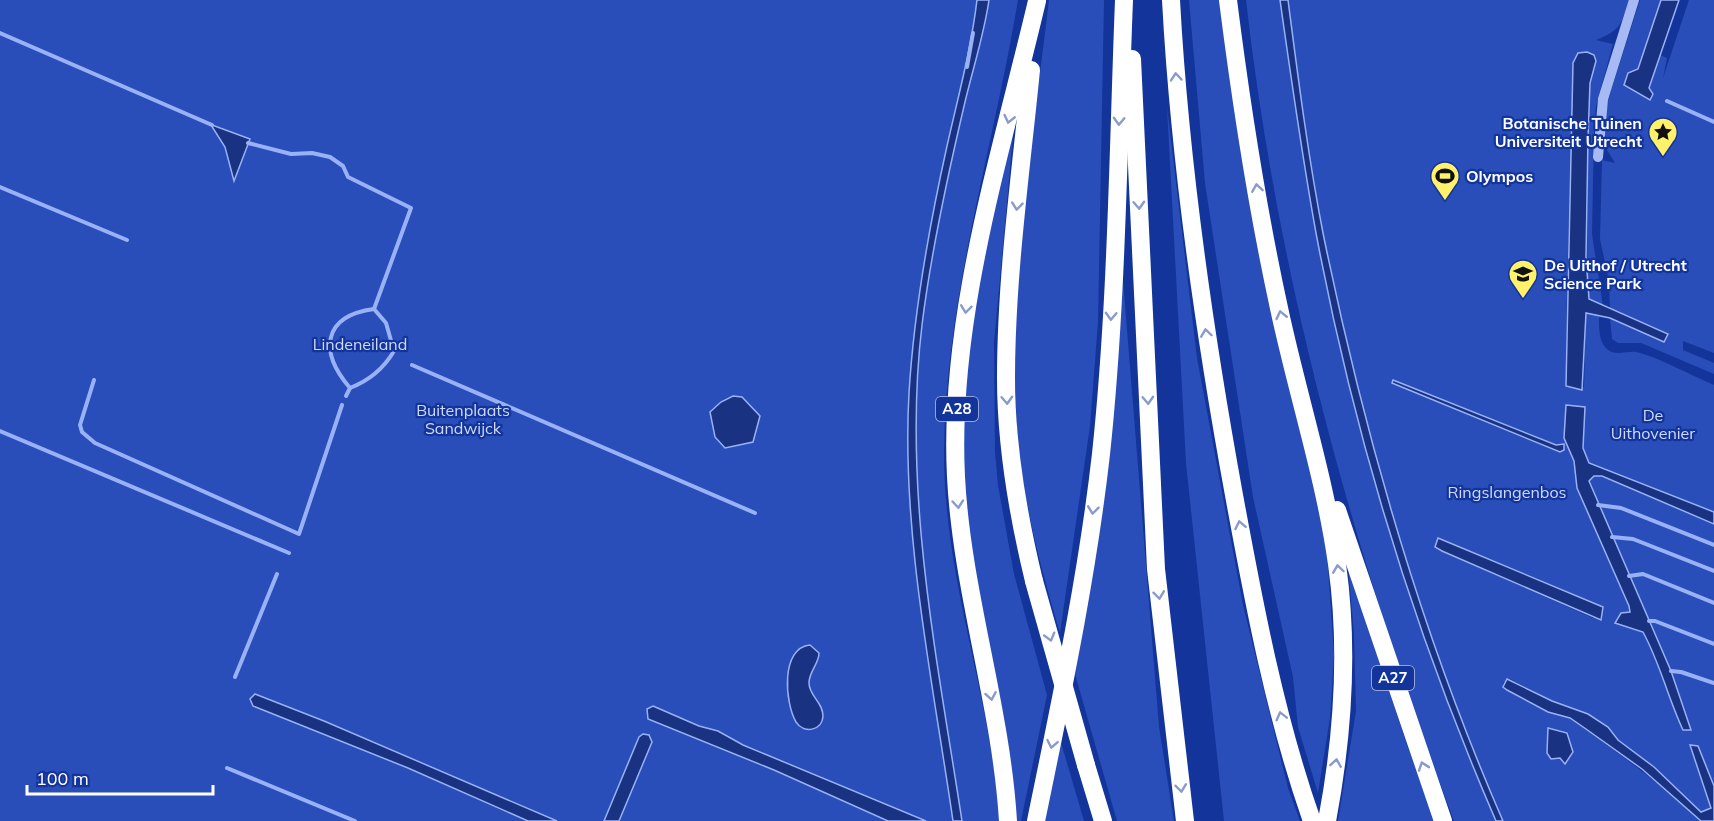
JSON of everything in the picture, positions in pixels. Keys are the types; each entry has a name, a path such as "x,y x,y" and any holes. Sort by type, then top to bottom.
{"highway":[{"path":"1036,821 1074,632 1101,455 1110,354 1124,0"},
{"path":"1130,0 1156,569 1185,821"},
{"path":"1172,0 1185,178 1212,378 1255,604 1296,772 1312,821"},
{"path":"1228,0 1266,246 1332,535 1343,618 1339,747 1327,821"},
{"name":"A28","path":"1037,1 1015,226 1006,378 1014,471 1023,537 1103,821"},
{"name":"A28","path":"1008,821 1000,747 959,518 956,475 957,412 968,292 1037,1"},
{"name":"A27","path":"1294,372 1368,607 1443,821"}],"street":[{"path":"1598,157 1603,99 1634,0"}],"green space":[{"name":"Buitenplaats Sandwijck","path":"0,0 1018,0 962,280 953,336 944,450 951,544 987,728 1000,821 0,821"},
{"path":"1049,0 1104,0 1098,322 1090,426 1060,633 1039,557 1023,479 1017,420 1015,360 1016,300 1021,239"},
{"path":"1189,0 1223,0 1326,538 1334,655 1330,718 1318,793 1298,727 1293,677 1253,497 1205,183"},
{"path":"1246,0 1629,0 1619,26 1611,33 1596,40 1613,44 1596,106 1594,132 1592,234 1603,306 1591,301 1587,292 1590,83 1596,57 1570,166 1567,387 1584,387 1586,313 1599,315 1601,338 1608,350 1615,353 1643,354 1714,385 1714,512 1589,463 1583,448 1583,406 1567,405 1577,488 1629,606 1630,612 1615,623 1643,631 1663,675 1678,720 1672,674 1589,481 1594,476 1602,476 1714,524 1714,786 1698,746 1690,746 1711,808 1701,812 1654,767 1618,740 1608,727 1588,714 1552,701 1510,679 1503,683 1524,700 1581,725 1656,782 1701,821 1454,821 1384,620 1325,417 1278,210 1260,106","holes":["1438,538 1603,607 1593,618 1442,551 1435,547"]},
{"name":"Botanische Tuinen Universiteit Utrecht","path":"1640,0 1661,0 1638,69 1632,71 1650,87 1660,55 1667,58 1663,78 1689,0 1714,0 1714,353 1683,341 1683,350 1714,363 1714,374 1641,343 1618,343 1612,339 1610,318 1664,342 1653,327 1610,309 1609,281 1600,239 1602,160 1615,163 1604,145 1605,109"},
{"path":"1167,107 1197,358 1243,605 1288,788 1300,821 1224,821 1186,463"},
{"path":"1014,126 994,343 995,452 998,485 1014,574 1047,695 1021,821 1015,821 1005,722 966,534 962,419 975,289"},
{"path":"1123,280 1159,727 1174,821 1117,821 1075,674 1104,495"},
{"path":"1348,567 1408,748 1436,821 1338,821 1356,711 1354,633"},
{"path":"1060,739 1084,821 1045,821"}],"shaded area":[{"path":"977,0 989,0 935,241 922,325 917,387 916,449 925,574 962,821 953,821 928,662 914,553 908,446 909,393 918,300 928,238 968,55"},
{"path":"1280,0 1288,0 1308,146 1323,233 1376,458 1446,678 1503,821 1496,821 1439,678 1413,605 1368,458 1331,309 1316,233"},
{"path":"1661,0 1679,0 1649,88 1653,94 1650,100 1624,85 1628,73 1638,69"},
{"path":"1587,52 1594,55 1596,61 1590,83 1588,138 1586,257 1589,299 1668,334 1664,342 1610,318 1586,313 1582,390 1566,386 1573,63 1578,53"},
{"path":"211,125 250,139 234,181 225,147"},
{"path":"1393,380 1556,445 1564,444 1564,450 1560,452 1392,383"},
{"path":"733,396 742,397 760,416 753,442 725,448 715,437 710,412 721,402"},
{"path":"1566,405 1585,407 1583,448 1589,463 1714,512 1714,524 1602,476 1594,476 1589,481 1671,671 1691,730 1683,730 1643,632 1615,623 1621,613 1630,612 1629,606 1577,488 1574,461 1564,438"},
{"path":"1438,538 1603,607 1601,620 1442,551 1435,547"},
{"path":"810,645 819,653 809,683 823,716 816,728 808,729 799,726 792,713 788,678 789,666 794,656 800,648"},
{"path":"1507,679 1552,701 1588,714 1608,727 1618,740 1654,767 1701,812 1711,808 1690,745 1698,746 1714,786 1714,821 1701,821 1642,769 1570,718 1548,712 1507,690 1503,687"},
{"path":"255,694 324,721 557,821 528,821 408,768 253,706 250,699"},
{"path":"653,706 699,726 718,731 743,745 926,821 888,821 774,770 648,719 647,709"},
{"path":"1548,728 1567,733 1573,752 1565,764 1560,758 1551,759 1547,753"},
{"path":"643,734 649,735 652,742 619,821 604,821 639,737"}],"waterway":[{"path":"0,33 212,125"},
{"path":"967,67 973,33"},
{"path":"1667,101 1714,122"},
{"path":"248,143 291,154 312,153 330,157 343,166 348,177 411,208 374,309"},
{"path":"0,187 127,240"},
{"path":"350,388 375,373 394,351 386,323 374,309"},
{"path":"346,396 350,388 333,361 330,349 331,338 335,328 344,319 374,309"},
{"path":"412,365 755,513"},
{"path":"94,380 80,425 82,432 95,443 299,534 342,405"},
{"path":"0,431 289,553"},
{"path":"1598,505 1621,508 1714,545"},
{"path":"1612,537 1633,539 1714,571"},
{"path":"235,677 277,574"},
{"path":"1629,576 1643,574 1714,603"},
{"path":"1649,621 1655,621 1714,644"},
{"path":"1671,671 1714,683"},
{"path":"227,768 355,821"}],"place":[{"name":"Botanische Tuinen Universiteit Utrecht","path":"1663,158"},
{"name":"Olympos","path":"1445,202"},
{"name":"De Uithof / Utrecht Science Park","path":"1523,300"}],"park label":[{"name":"Lindeneiland","path":"360,344"},
{"name":"De Uithovenier","path":"1653,424"},
{"name":"Ringslangenbos","path":"1507,492"}]}
